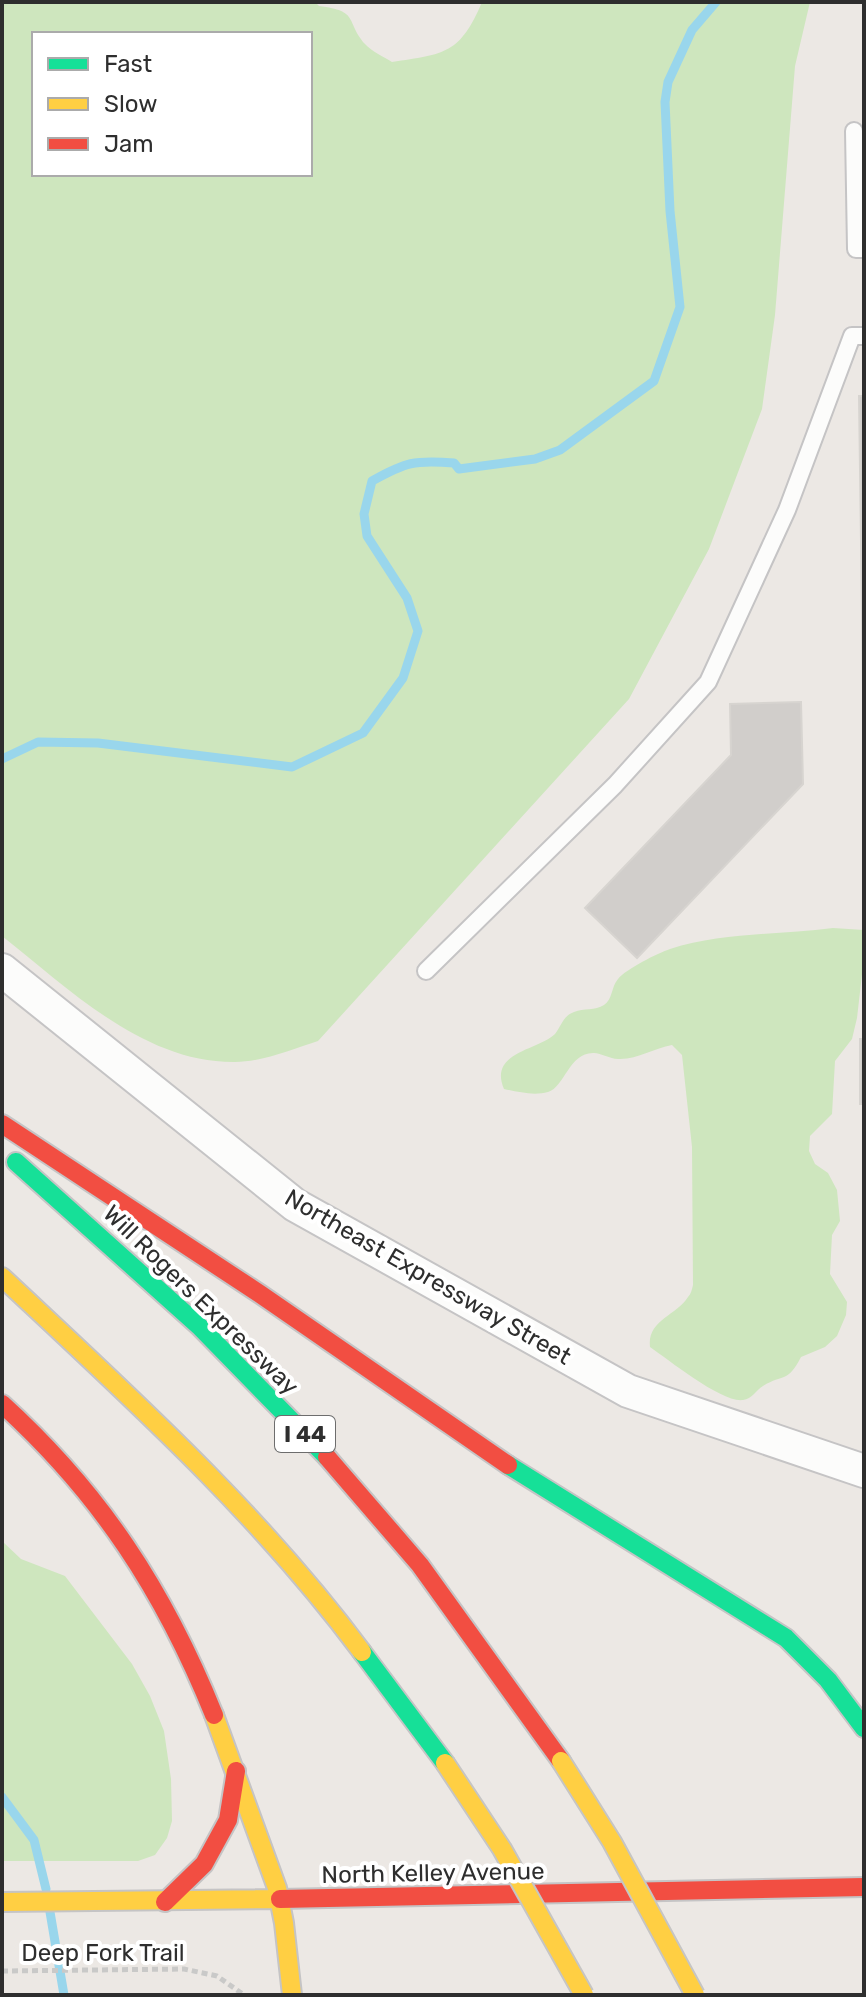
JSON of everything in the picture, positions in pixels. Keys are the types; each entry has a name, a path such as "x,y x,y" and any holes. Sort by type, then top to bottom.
{"main road":[{"path":"2,1124 260,1294 522,1474 786,1638 818,1665 864,1728"},
{"name":"Will Rogers Expressway","path":"2,1150 122,1252 175,1302 304,1432 370,1504 436,1585 561,1761 612,1842 695,1995"},
{"path":"2,1277 158,1423 246,1511 338,1619 445,1763 502,1849 584,1995"},
{"path":"2,1404 37,1433 98,1508 158,1595 196,1669 236,1771 280,1899 292,1995"},
{"path":"165,1902 204,1864 228,1820 236,1771"},
{"name":"North Kelley Avenue","path":"2,1902 165,1902 864,1887"}],"street":[{"name":"Northeast Expressway Street","path":"2,970 295,1205 628,1391 864,1471"}],"lane":[{"path":"854,131 856,249 864,249"},
{"path":"426,971 615,785 708,682 787,510 852,336 864,336"}],"path":[{"name":"Deep Fork Trail","path":"2,1971 184,1969 217,1976 244,1995"}],"green space":[{"path":"2,2 315,2 346,14 365,44 392,62 425,57 458,42 482,2 810,2 795,66 775,315 762,409 709,549 629,699 318,1041 256,1060 202,1059 139,1037 81,999 2,936"},
{"path":"833,928 864,930 864,957 852,1039 835,1061 832,1114 810,1136 809,1151 815,1164 828,1173 837,1190 840,1221 832,1235 830,1274 847,1302 846,1315 837,1336 825,1347 801,1357 788,1375 763,1386 746,1399 734,1399 709,1388 650,1347 653,1330 683,1303 693,1285 692,1147 682,1055 672,1045 625,1059 586,1054 573,1064 554,1089 543,1093 504,1089 501,1077 503,1067 518,1054 555,1034 570,1014 604,1005 622,975 658,954 710,940"},
{"path":"2,1541 21,1559 65,1576 132,1664 150,1696 164,1731 171,1779 172,1821 167,1838 155,1855 138,1861 2,1861"}],"building":[{"path":"859,396 864,396 863,689"},
{"path":"801,702 803,784 637,958 585,908 731,755 730,704"},
{"path":"860,1039 864,1039 864,1104 860,1104"}],"waterway":[{"path":"2,759 38,742 98,743 292,767 363,733 403,678 418,631 407,598 367,536 364,514 372,481 402,466 419,462 454,463 459,469 535,459 560,450 654,381 680,307 670,211 665,102 668,82 692,30 716,2"},
{"path":"2,1797 34,1840 46,1889"},
{"path":"50,1912 64,1995"}],"traffic: fast":[{"path":"16,1162 199,1326 327,1457"},
{"path":"508,1465 786,1638 828,1680 864,1728"},
{"path":"362,1652 445,1763"}],"traffic: slow":[{"path":"2,1277 236,1503 280,1551 362,1652"},
{"path":"214,1715 277,1888 292,1995"},
{"path":"561,1761 612,1842 695,1995"},
{"path":"445,1763 502,1849 584,1995"},
{"path":"2,1902 280,1899"}],"traffic: jam":[{"path":"2,1124 260,1294 508,1465"},
{"path":"2,1404 70,1473 126,1547 174,1627 214,1715"},
{"path":"327,1457 420,1565 561,1761"},
{"path":"165,1902 204,1864 228,1820 236,1771"},
{"path":"280,1899 864,1887"}]}
